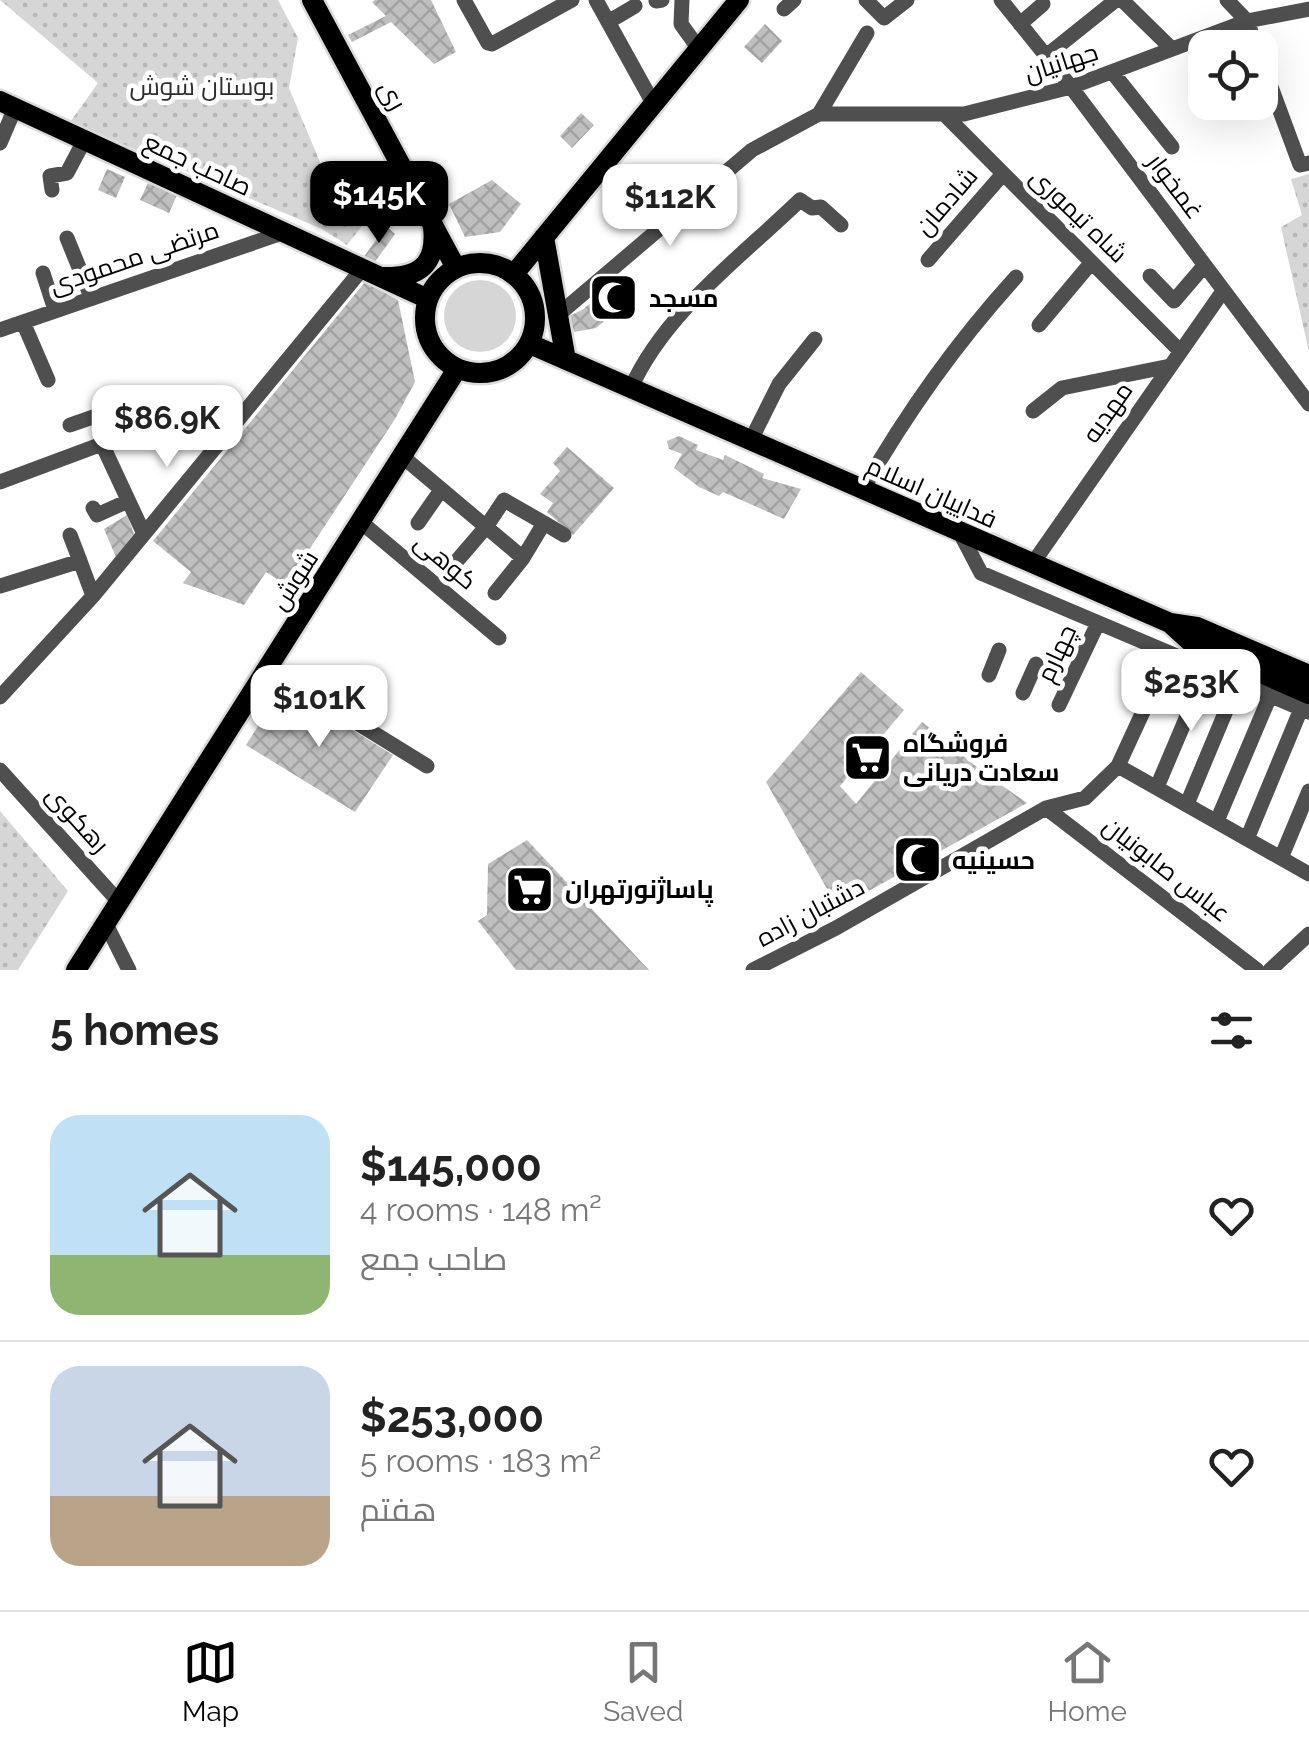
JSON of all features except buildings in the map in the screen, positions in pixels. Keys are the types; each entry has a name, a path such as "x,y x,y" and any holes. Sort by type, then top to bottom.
{"main road":[{"name":"ری","path":"312,0 456,268"},
{"path":"514,274 739,0"},
{"name":"صاحب جمع","path":"7,104 428,299"},
{"path":"372,272 413,274 429,261 434,242 430,216"},
{"path":"544,237 566,360"},
{"path":"483,262 514,274 529,291 534,304 534,332 521,356 498,371 484,374 457,369 445,362 429,340 425,312 434,286 456,268 483,262"},
{"name":"فداییان اسلام","path":"530,344 1170,623 1192,643 1306,705"},
{"name":"شوش","path":"76,970 457,369"},
{"path":"1170,623 1196,627 1309,674"}],"street":[{"path":"464,0 490,44 548,6 572,0"},
{"path":"596,0 653,102"},
{"path":"682,0 681,24 698,49"},
{"path":"866,0 884,18 907,0"},
{"name":"غمخوار","path":"1000,0 1309,404"},
{"path":"1227,0 1247,21 1250,30"},
{"path":"1270,0 1282,14"},
{"path":"1046,56 1127,2 1172,50"},
{"path":"1020,24 1043,4"},
{"path":"608,22 636,6"},
{"name":"جهانیان","path":"558,315 752,150 819,114 964,114 1071,88 1247,21 1309,9"},
{"path":"819,114 867,33"},
{"path":"1113,73 1172,147"},
{"path":"1278,101 1304,164"},
{"path":"0,144 7,104"},
{"name":"شاه تیموری","path":"944,114 1180,350"},
{"path":"52,190 50,176 67,173 85,140"},
{"name":"شادمان","path":"928,260 1002,175"},
{"path":"630,388 648,352 695,300 800,200 812,208 821,207 841,224"},
{"name":"مرتضی محمودی","path":"0,330 285,232"},
{"path":"67,238 91,297"},
{"path":"1039,325 1091,263"},
{"path":"1150,276 1174,301 1204,266"},
{"path":"42,272 55,310"},
{"path":"0,697 94,596 372,272"},
{"path":"863,489 901,422 954,349 1016,277"},
{"name":"مهدیه","path":"1033,563 1223,291"},
{"path":"23,322 48,380"},
{"path":"751,440 779,384 815,339"},
{"path":"1033,411 1062,388 1170,366"},
{"path":"70,426 139,401"},
{"path":"90,418 144,534"},
{"path":"0,482 102,444"},
{"path":"402,457 523,558"},
{"path":"418,524 441,490"},
{"path":"454,563 504,500 564,535"},
{"path":"93,508 97,515 128,501"},
{"name":"کوهی","path":"361,522 499,638"},
{"path":"495,593 544,523"},
{"path":"959,531 981,573 1270,696 1306,705 1248,839"},
{"path":"70,535 94,596"},
{"path":"0,586 80,561"},
{"name":"چهارم","path":"1058,705 1098,622"},
{"path":"989,674 999,650"},
{"path":"1170,653 1118,766 1309,874"},
{"path":"1024,693 1036,664"},
{"path":"268,668 428,766"},
{"path":"1157,787 1207,669"},
{"path":"1186,804 1238,682"},
{"path":"1217,821 1270,696"},
{"name":"دشتبان زاده","path":"754,970 836,928 1046,808 1084,798 1118,766"},
{"name":"رهکوی","path":"3,780 119,902"},
{"path":"1281,858 1309,791"},
{"name":"عباس صابونیان","path":"1046,808 1257,970"},
{"path":"106,924 129,970"},
{"path":"1270,970 1309,934"}],"green space":[{"name":"بوستان شوش","path":"0,0 278,0 298,38 289,88 330,186 378,206 347,245 322,229 70,122 98,83"},
{"path":"1309,174 1309,352 1281,227 1302,215 1291,179"},
{"path":"480,280 494,282 506,290 514,302 514,330 506,342 494,350 480,352 466,350 454,342 446,330 444,316 446,302 454,290 466,282"},
{"path":"0,811 68,891 18,970 0,970"}],"place":[{"name":"مسجد","path":"614,298"},
{"name":"فروشگاه سعادت دریانی","path":"868,757"},
{"name":"حسینیه","path":"917,860"},
{"name":"پاساژنورتهران","path":"530,889"}]}
